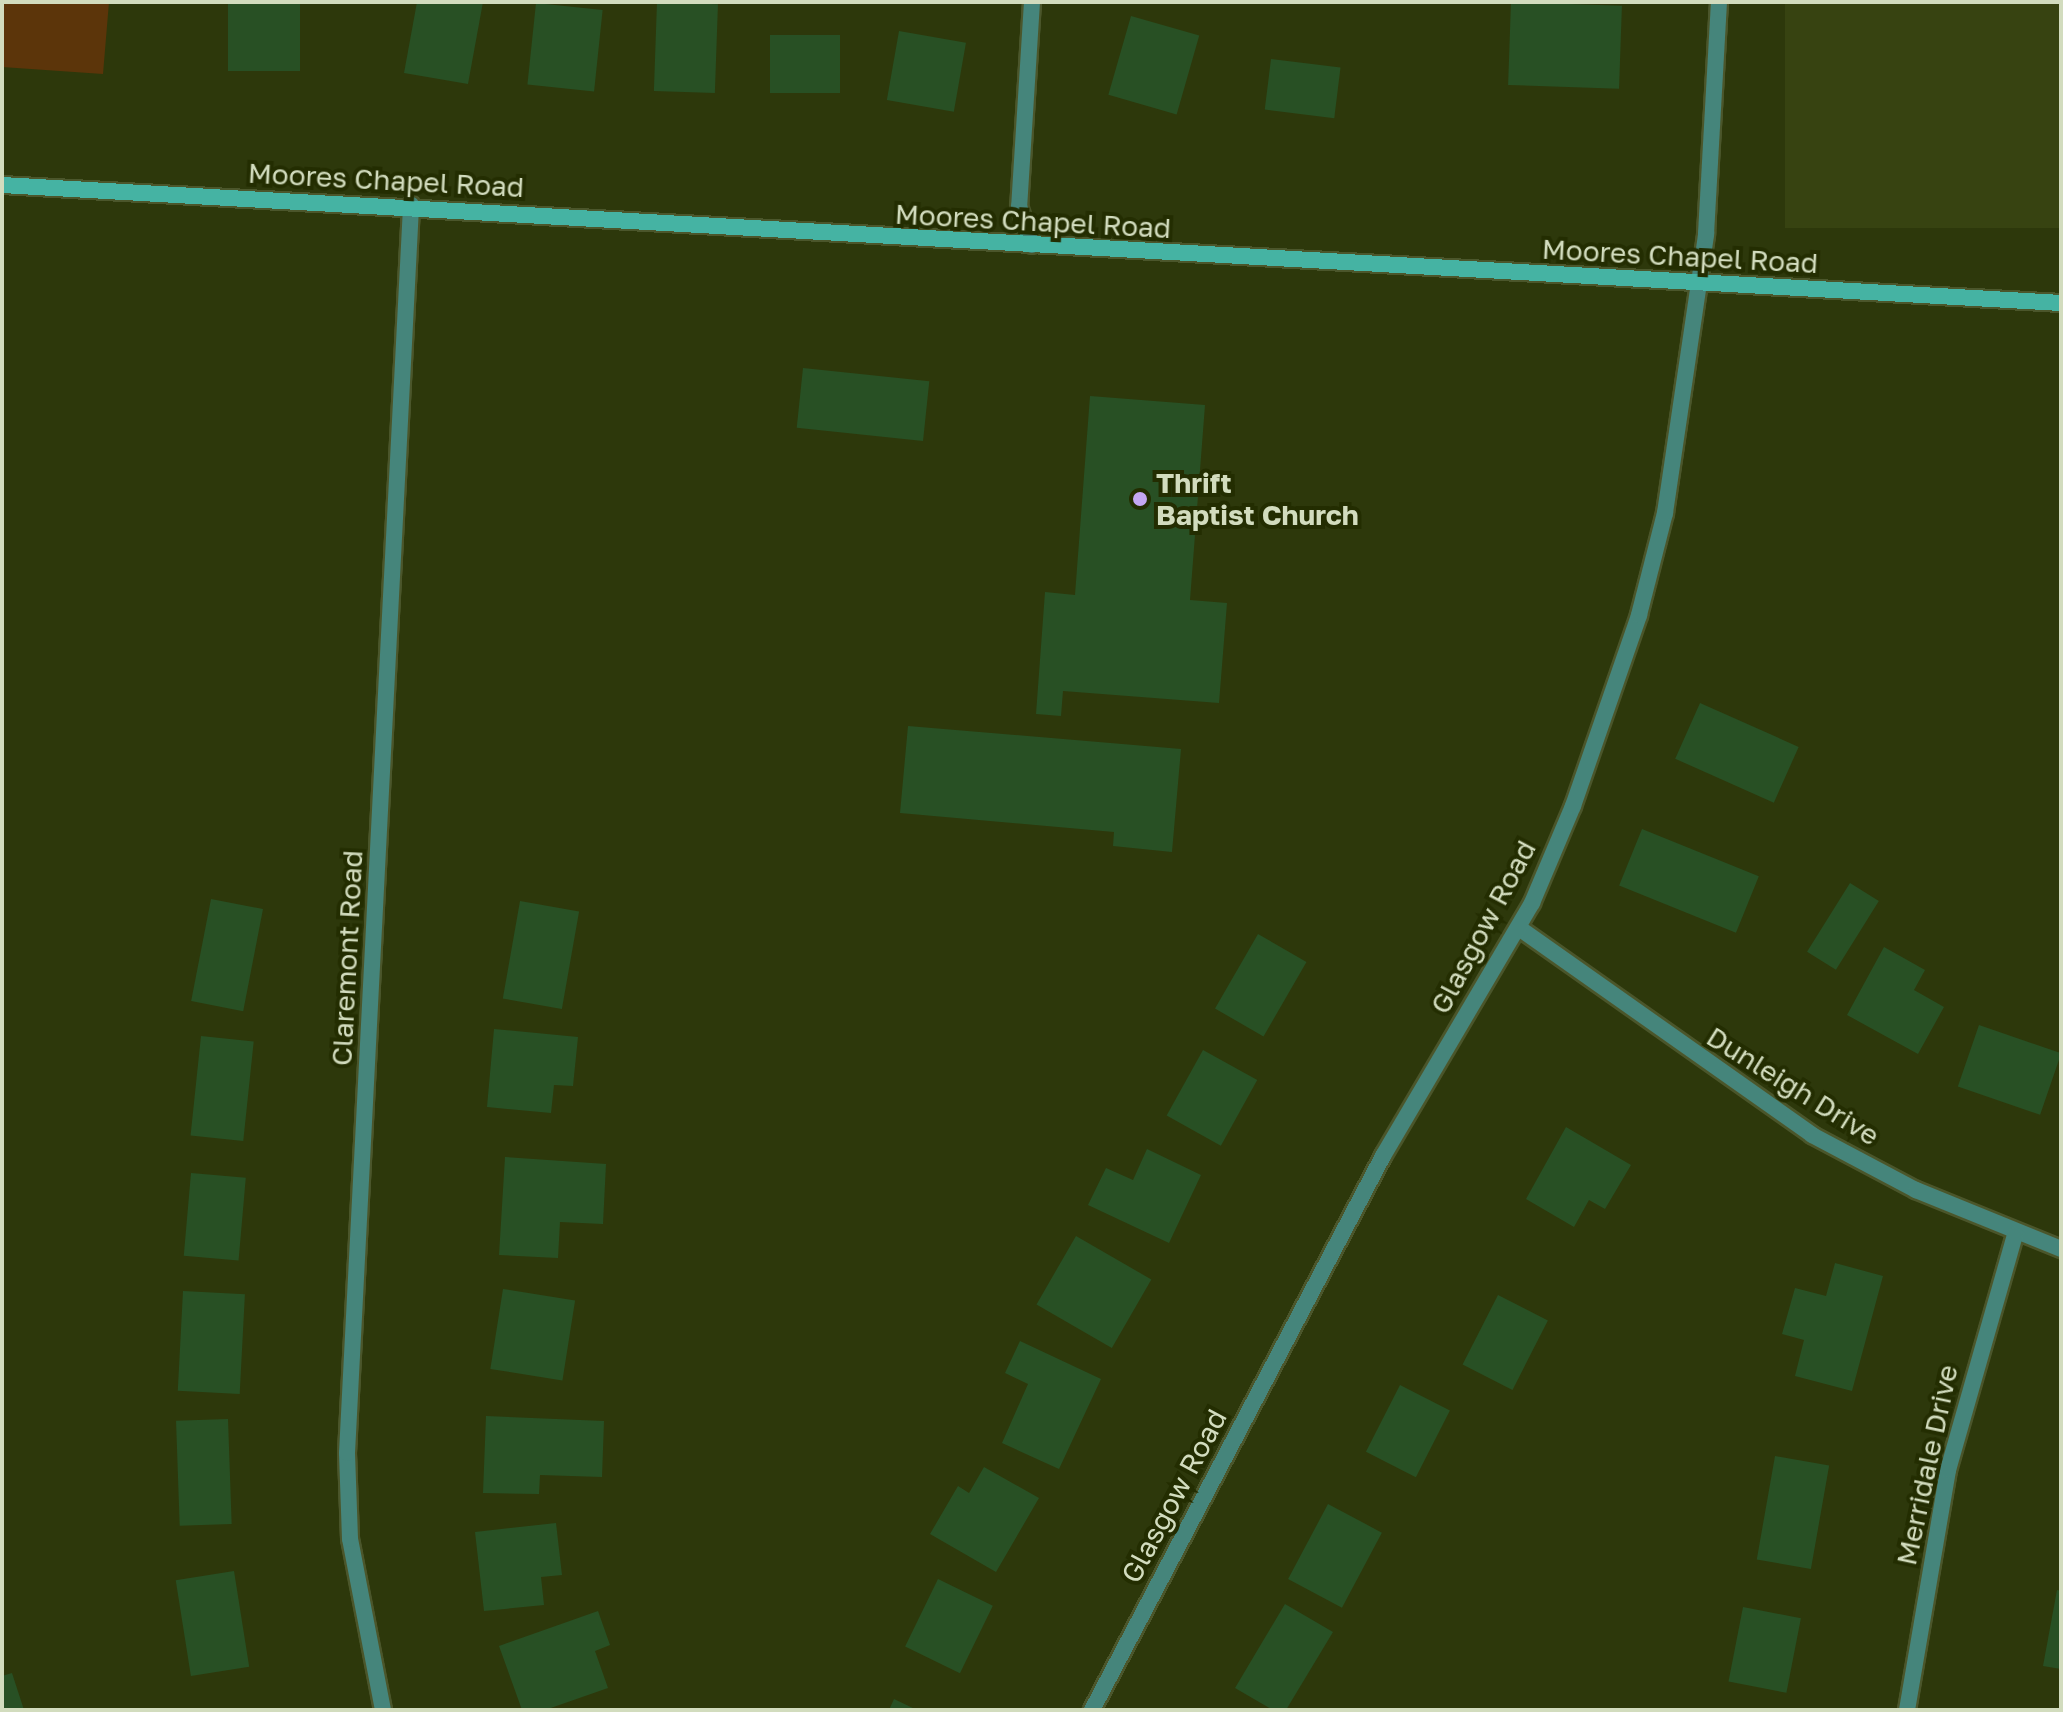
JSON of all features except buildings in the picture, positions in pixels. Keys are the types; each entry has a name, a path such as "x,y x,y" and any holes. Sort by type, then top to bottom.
{"main road":[{"name":"Moores Chapel Road","path":"2,185 411,205 1700,285 2061,303"}],"street":[{"path":"1032,2 1019,206 1032,245"},
{"name":"Glasgow Road","path":"1092,1710 1383,1156 1519,928 1573,806 1639,615 1665,513 1700,285 1719,2"},
{"name":"Claremont Road","path":"383,1710 350,1539 347,1453 411,205"},
{"name":"Dunleigh Drive","path":"1519,928 1812,1135 2015,1235 2061,1249"},
{"name":"Merridale Drive","path":"1907,1710 1948,1470 2015,1235"}],"shaded area":[{"path":"2,2 109,2 103,74 2,67"},
{"path":"1785,2 2061,2 2061,228 1785,228"}],"place":[{"name":"Thrift Baptist Church","path":"1140,499"}]}
